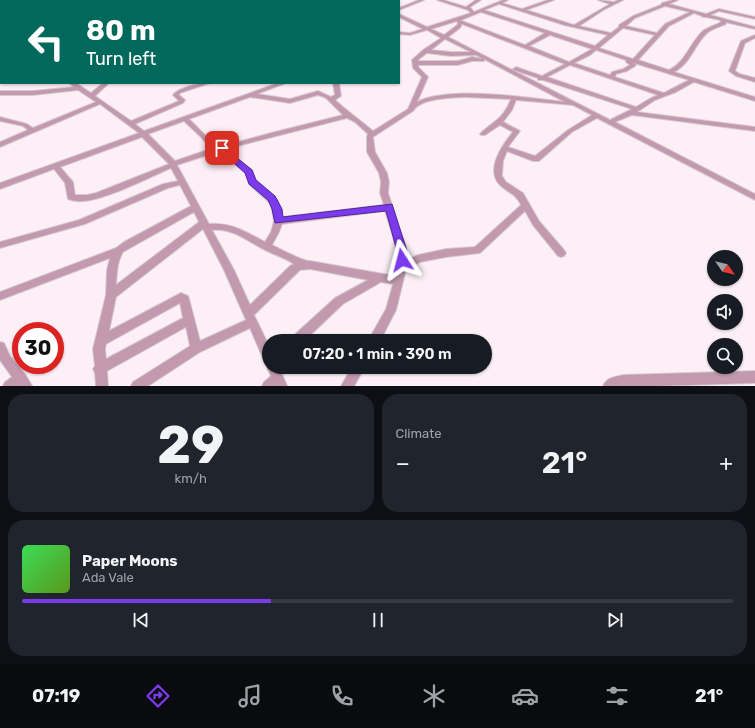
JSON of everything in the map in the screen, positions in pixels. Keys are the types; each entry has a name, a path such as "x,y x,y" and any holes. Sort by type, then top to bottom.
{"street":[{"path":"400,9 422,0"},
{"path":"439,0 470,11 480,10 506,0"},
{"path":"413,107 426,77 416,68 415,60 460,25 460,21 470,11 471,5 479,0"},
{"path":"513,12 552,0"},
{"path":"600,0 613,3"},
{"path":"575,26 613,3 621,0"},
{"path":"658,0 669,2"},
{"path":"534,83 575,61 612,35 621,26 634,17 676,0"},
{"path":"498,3 575,26 612,35"},
{"path":"663,4 704,16 755,28"},
{"path":"480,10 622,58 755,100"},
{"path":"704,16 719,10 755,18"},
{"path":"634,61 668,24 692,12"},
{"path":"500,16 506,14"},
{"path":"400,15 478,54 634,111 718,126 755,129"},
{"path":"669,72 675,69 687,58 706,32 724,23 722,20"},
{"path":"400,33 410,34 426,28 460,21 568,64 664,95"},
{"path":"748,27 755,23"},
{"path":"621,26 659,34"},
{"path":"526,48 527,45 549,33"},
{"path":"755,36 744,42 732,71 755,80"},
{"path":"425,51 451,54 478,54 755,197"},
{"path":"613,79 612,77 614,73 625,70 633,65 622,58"},
{"path":"415,63 458,63 472,60 493,63"},
{"path":"610,122 693,80"},
{"path":"91,96 105,84"},
{"path":"131,123 181,102 182,100 176,95 178,92 204,84"},
{"path":"0,186 280,84"},
{"path":"330,100 338,96 336,84"},
{"path":"0,92 33,93 76,85 131,123 160,148 173,164 183,182 229,270 250,318 262,340"},
{"path":"248,95 290,100 316,93 330,100 371,133"},
{"path":"378,334 391,310 402,268 402,251 384,193 385,182 383,173 371,152 371,133 422,101 442,97 463,96 514,98 576,105"},
{"path":"483,134 500,123 509,114 514,98"},
{"path":"0,146 33,130 100,102"},
{"path":"55,166 69,182 71,197 79,200 125,185 173,164 276,133 348,116"},
{"path":"505,148 536,158 570,131 597,116"},
{"path":"0,118 25,125 33,130"},
{"path":"184,118 218,150 249,172 252,182 271,198 277,209 278,220 275,232 266,247"},
{"path":"500,123 516,131 499,161 498,176 503,184 516,192 536,223 561,253"},
{"path":"0,245 82,222 166,186 183,182"},
{"path":"278,220 381,209 389,206"},
{"path":"402,268 418,259 446,253 477,250 526,206"},
{"path":"0,296 118,252 127,244 196,207"},
{"path":"111,295 205,225 233,228 246,233 266,247 291,257 303,265"},
{"path":"102,386 99,368 99,349 111,295 112,270 118,252"},
{"path":"137,386 196,348 250,318 293,269 303,265 310,265 398,281"},
{"path":"303,334 338,301 380,278"},
{"path":"102,340 179,297 184,298 196,348"},
{"path":"99,368 189,320"},
{"path":"0,348 6,360 24,382 9,386"},
{"path":"347,386 355,374"},
{"path":"609,386 623,380 755,377"}],"route":[{"path":"222,148 238,164 249,172 252,182 275,203 278,220 381,209 389,206 402,251 402,260"}]}
